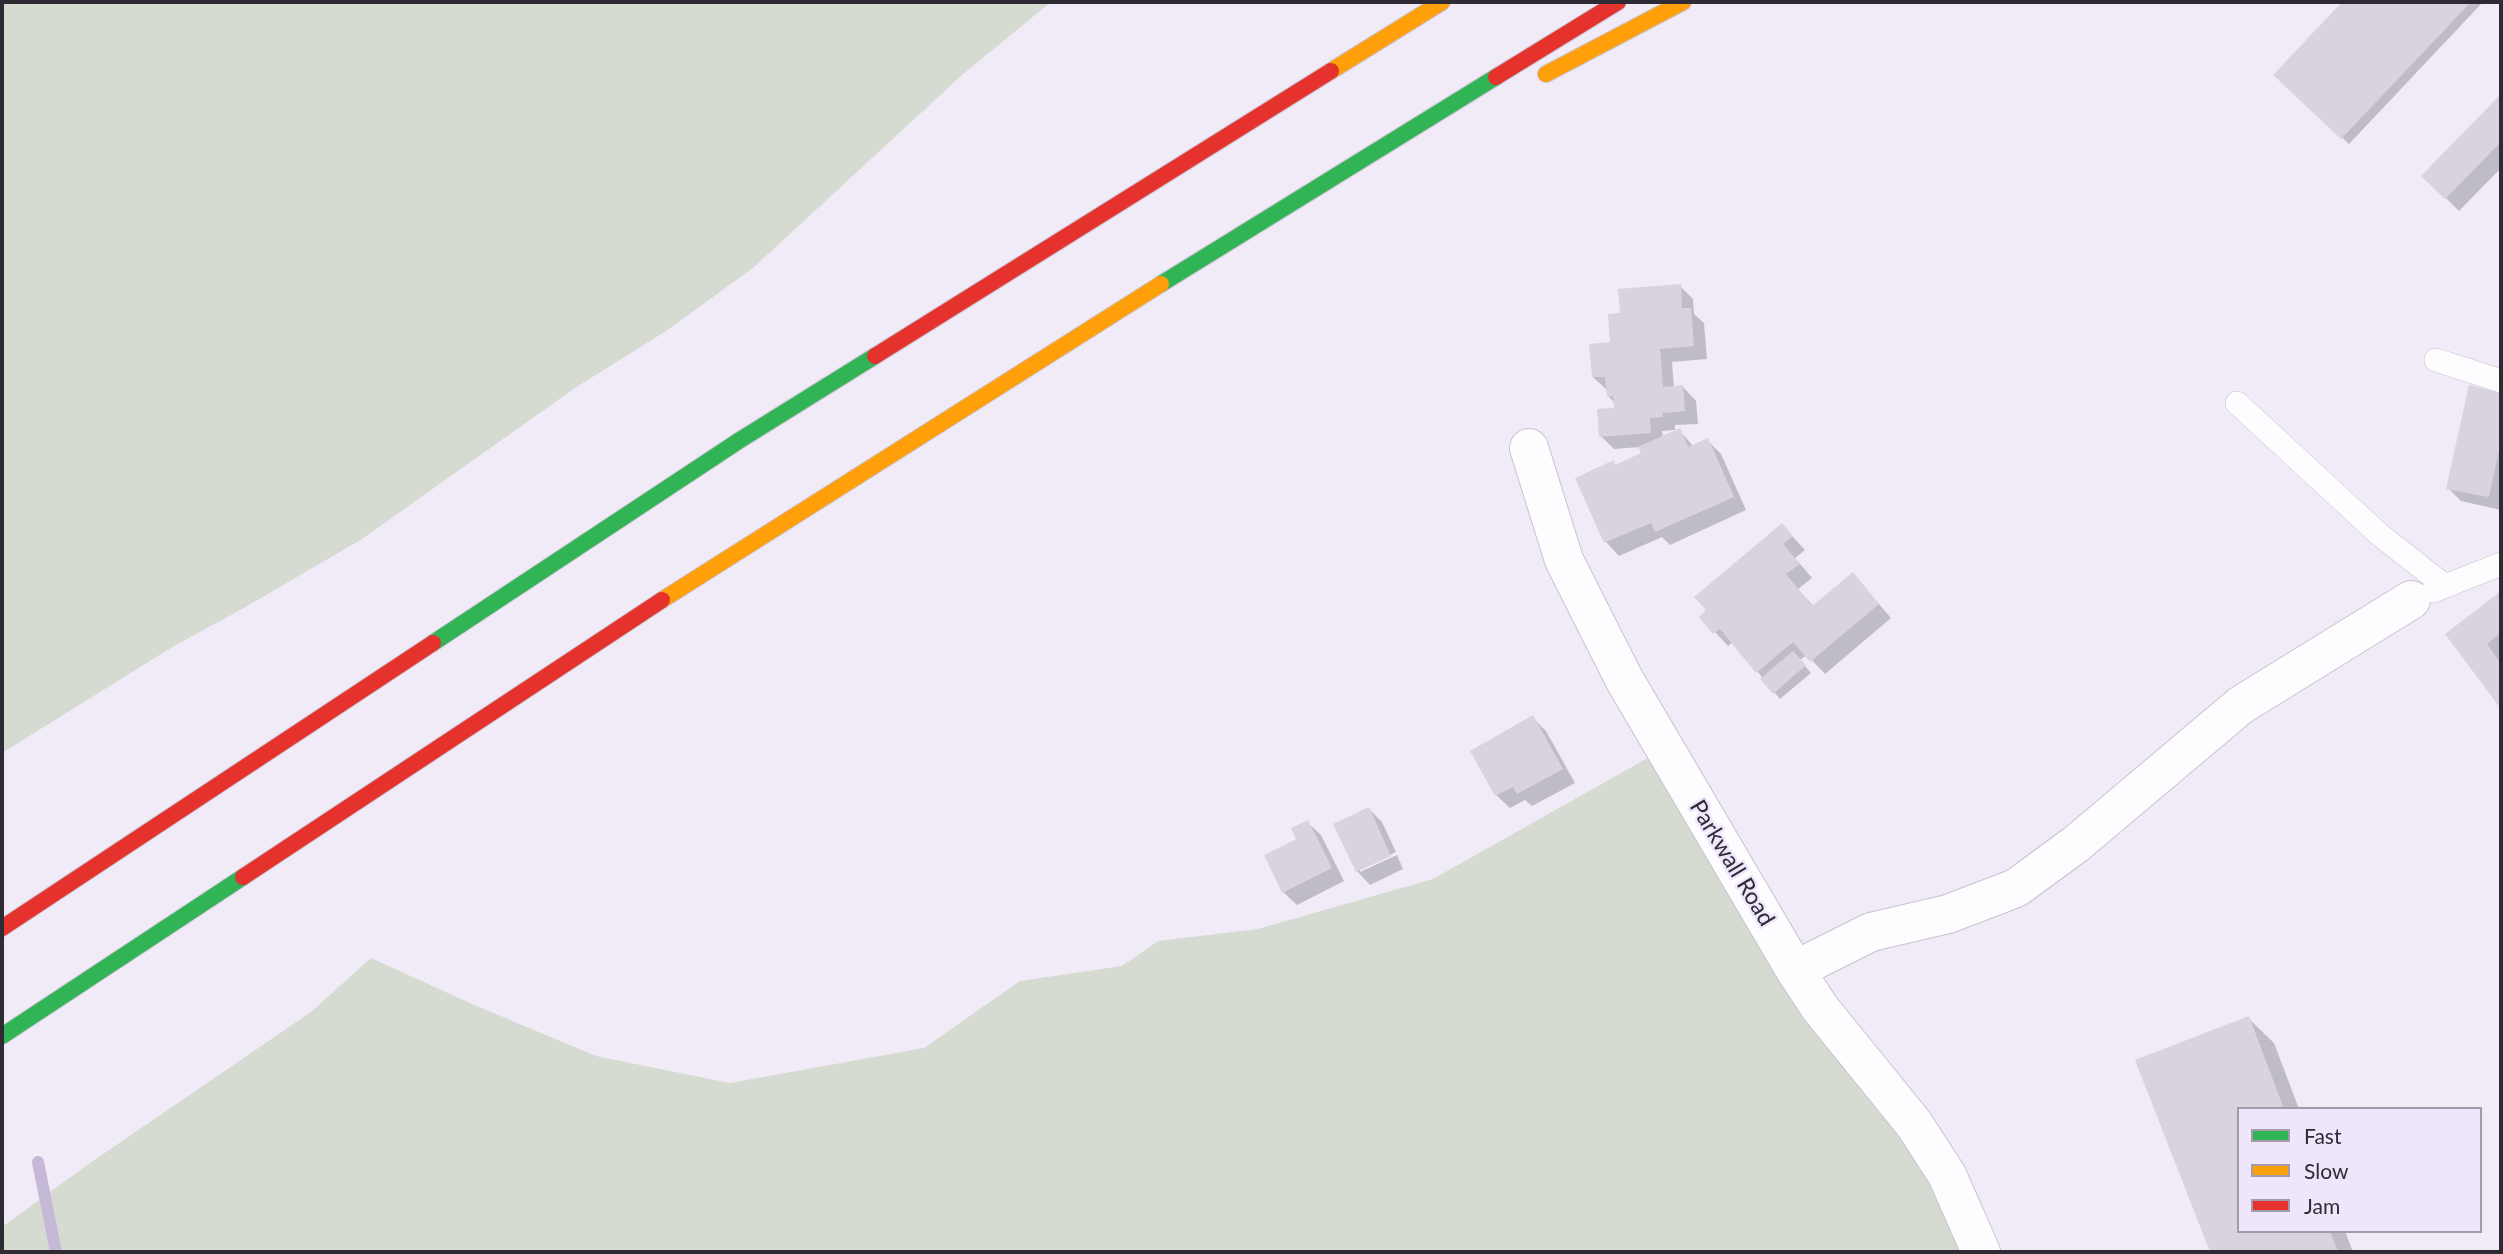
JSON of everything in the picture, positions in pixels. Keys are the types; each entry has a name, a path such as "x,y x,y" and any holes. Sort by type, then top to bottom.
{"highway":[{"path":"2,928 740,440 1441,2"},
{"path":"2,1036 658,602 1618,2"},
{"path":"1537,78 1684,2"},
{"path":"1221,138 1387,18"},
{"path":"1268,219 1451,123"}],"street":[{"name":"Parkwall Road","path":"1529,448 1564,560 1616,663 1795,970 1820,1007 1914,1124 1947,1175 1981,1252"},
{"path":"1795,970 1871,932 1948,914 2016,888 2076,844 2241,705 2428,593"}],"lane":[{"path":"2436,360 2501,381"},
{"path":"2237,404 2380,535 2428,593 2501,564"}],"shaded area":[{"path":"2,2 1051,2 962,75 753,268 666,331 575,388 362,539 174,646 2,753"},
{"path":"1653,755 1899,1122 1967,1252 2,1252 2,1227 90,1163 311,1012 371,958 596,1056 730,1083 924,1048 1020,981 1122,966 1158,941 1258,929 1433,879"}],"building":[{"path":"2342,2 2471,2 2341,139 2273,75"},
{"path":"2501,94 2501,142 2445,199 2421,176"},
{"path":"1681,284 1682,308 1691,308 1694,346 1660,349 1663,387 1683,385 1685,411 1662,413 1663,417 1650,418 1651,433 1599,437 1597,409 1614,408 1613,396 1607,397 1605,377 1592,377 1589,344 1610,342 1608,314 1620,313 1618,289"},
{"path":"2469,385 2501,393 2501,441 2489,497 2446,489"},
{"path":"1680,428 1688,447 1708,438 1734,497 1655,532 1651,523 1604,543 1575,478 1614,460 1615,465 1641,453 1638,447"},
{"path":"1782,523 1793,536 1783,544 1800,564 1786,574 1812,606 1853,572 1879,604 1810,662 1793,642 1756,673 1720,629 1713,634 1699,617 1706,610 1694,597"},
{"path":"2501,591 2501,633 2487,644 2501,664 2501,709 2445,634"},
{"path":"1793,651 1806,665 1773,694 1760,679"},
{"path":"1533,715 1563,769 1517,794 1513,787 1495,796 1470,751"},
{"path":"1369,807 1391,856 1356,872 1333,824"},
{"path":"1308,820 1332,868 1282,893 1264,855 1296,839 1291,828"},
{"path":"2249,1016 2283,1107 2237,1107 2237,1233 2331,1233 2338,1252 2210,1252 2135,1060"}],"waterway":[{"path":"38,1162 56,1252"}],"traffic: fast":[{"path":"1161,284 1496,77"},
{"path":"433,643 740,440 875,356"},
{"path":"2,1036 243,877"}],"traffic: slow":[{"path":"1331,71 1442,2"},
{"path":"1546,74 1683,2"},
{"path":"662,600 1161,284"}],"traffic: jam":[{"path":"1496,77 1618,2"},
{"path":"875,356 1331,71"},
{"path":"243,877 662,600"},
{"path":"2,928 433,643"}]}
